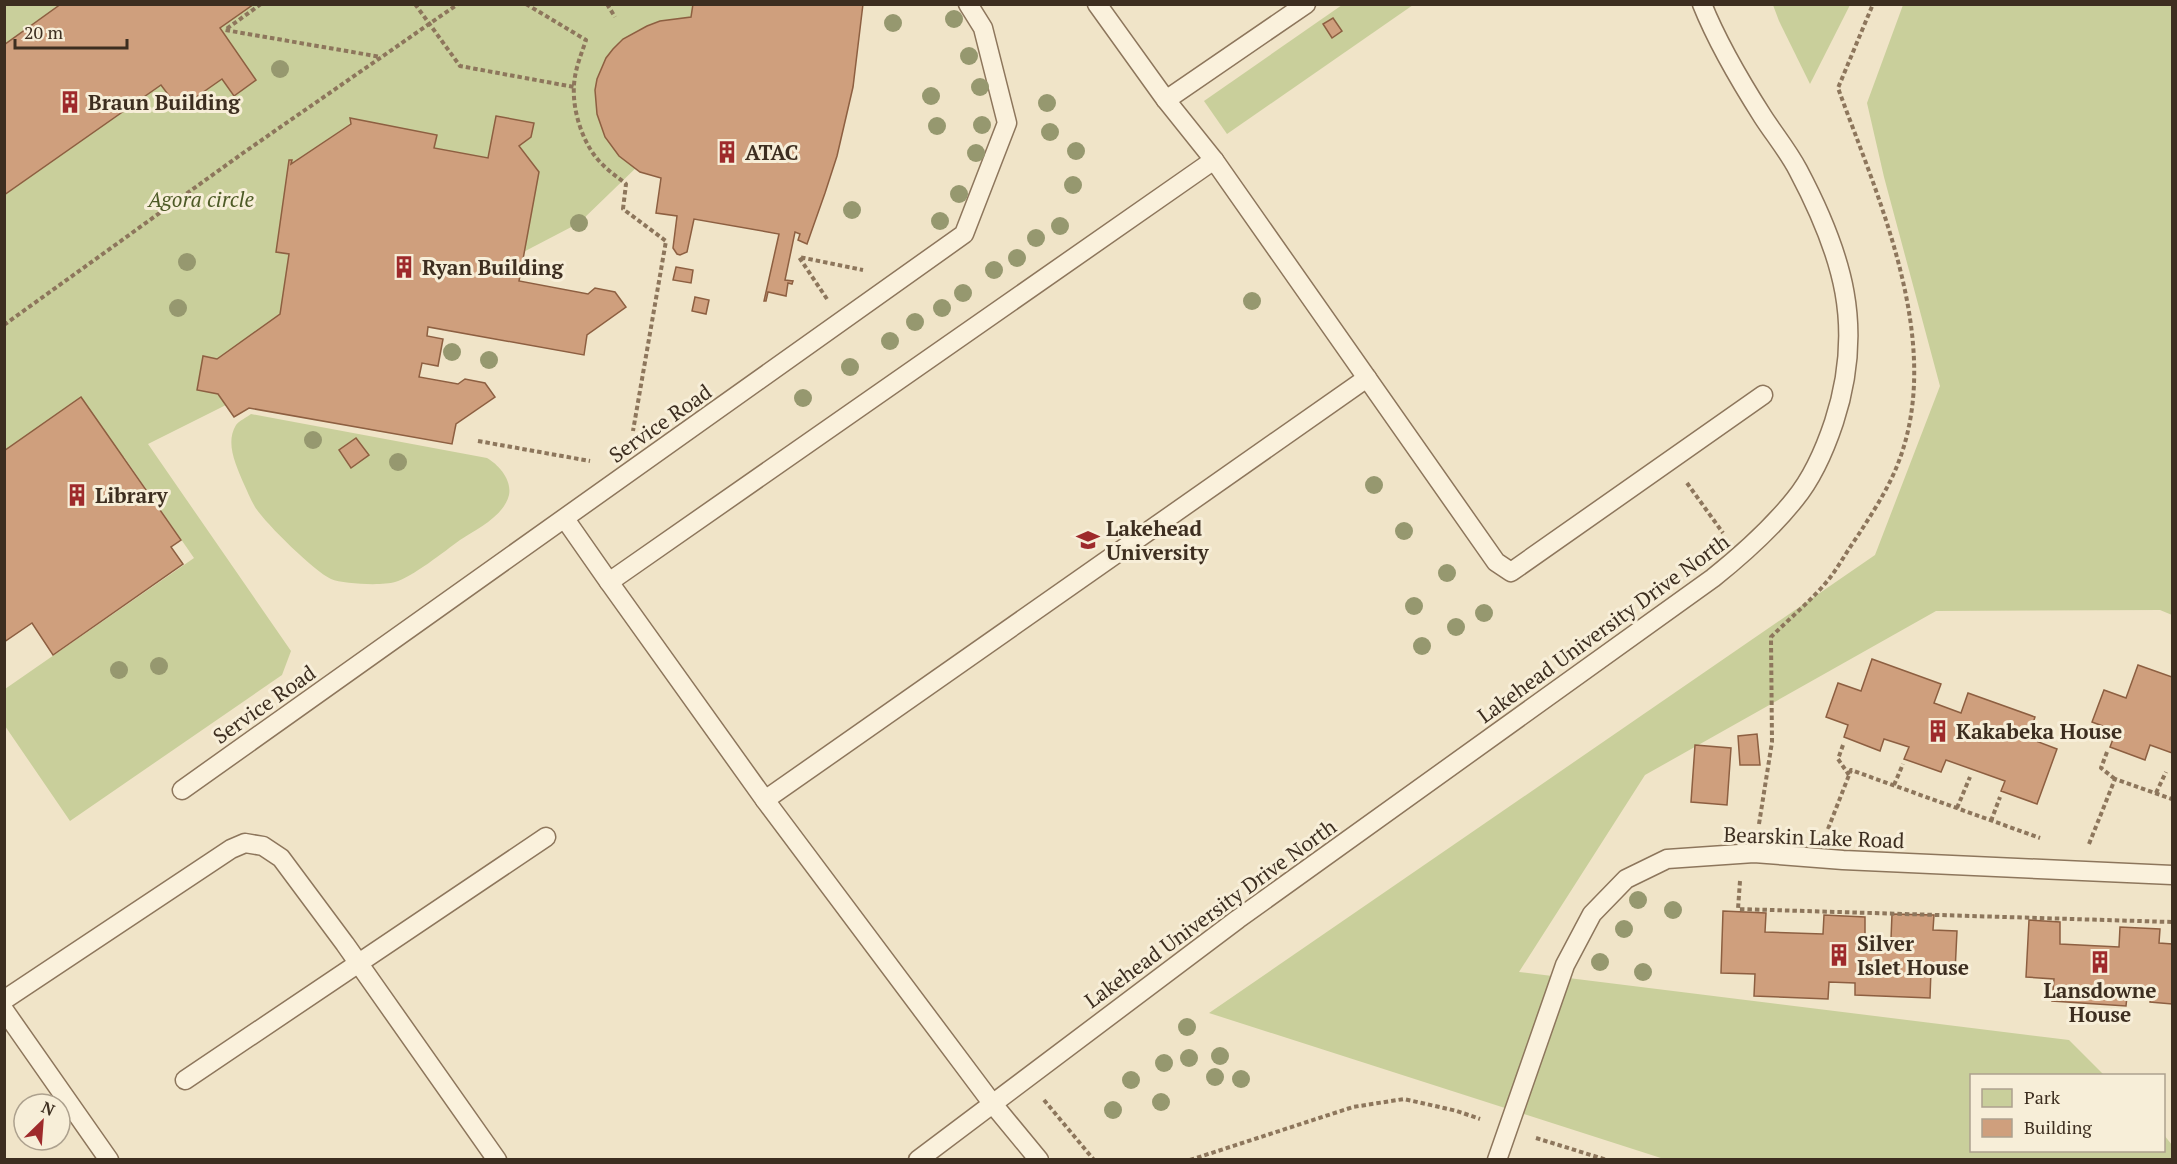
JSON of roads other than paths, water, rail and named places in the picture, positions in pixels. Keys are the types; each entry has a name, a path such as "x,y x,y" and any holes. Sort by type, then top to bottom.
{"lane":[{"name":"Service Road","path":"182,790 964,234 1007,123 983,28 968,4"},
{"path":"1097,4 1166,100 1214,160 1496,562 1511,572 1763,395"},
{"path":"1166,100 1306,4"},
{"name":"Lakehead University Drive North","path":"918,1160 1238,919 1704,585 1740,557 1796,498 1814,470 1828,440 1846,379 1849,317 1841,276 1827,228 1796,167 1762,116 1731,62 1702,4"},
{"path":"609,582 1214,160"},
{"path":"765,800 1367,378"},
{"path":"565,519 765,800 992,1103 1039,1160"},
{"path":"185,1080 546,837"},
{"path":"4,1000 231,849 245,843 263,846 281,858 497,1160"},
{"name":"Bearskin Lake Road","path":"1497,1160 1565,965 1592,914 1626,879 1667,860 1743,854 2172,875"},
{"path":"4,1010 109,1160"}],"place":[{"name":"Braun Building","path":"70,102"},
{"name":"ATAC","path":"727,152"},
{"name":"Ryan Building","path":"404,267"},
{"name":"Library","path":"77,495"},
{"name":"Lakehead University","path":"1088,540"},
{"name":"Kakabeka House","path":"1938,731"},
{"name":"Silver Islet House","path":"1839,955"},
{"name":"Lansdowne House","path":"2100,962"}],"park label":[{"name":"Agora circle","path":"201,199"}]}
